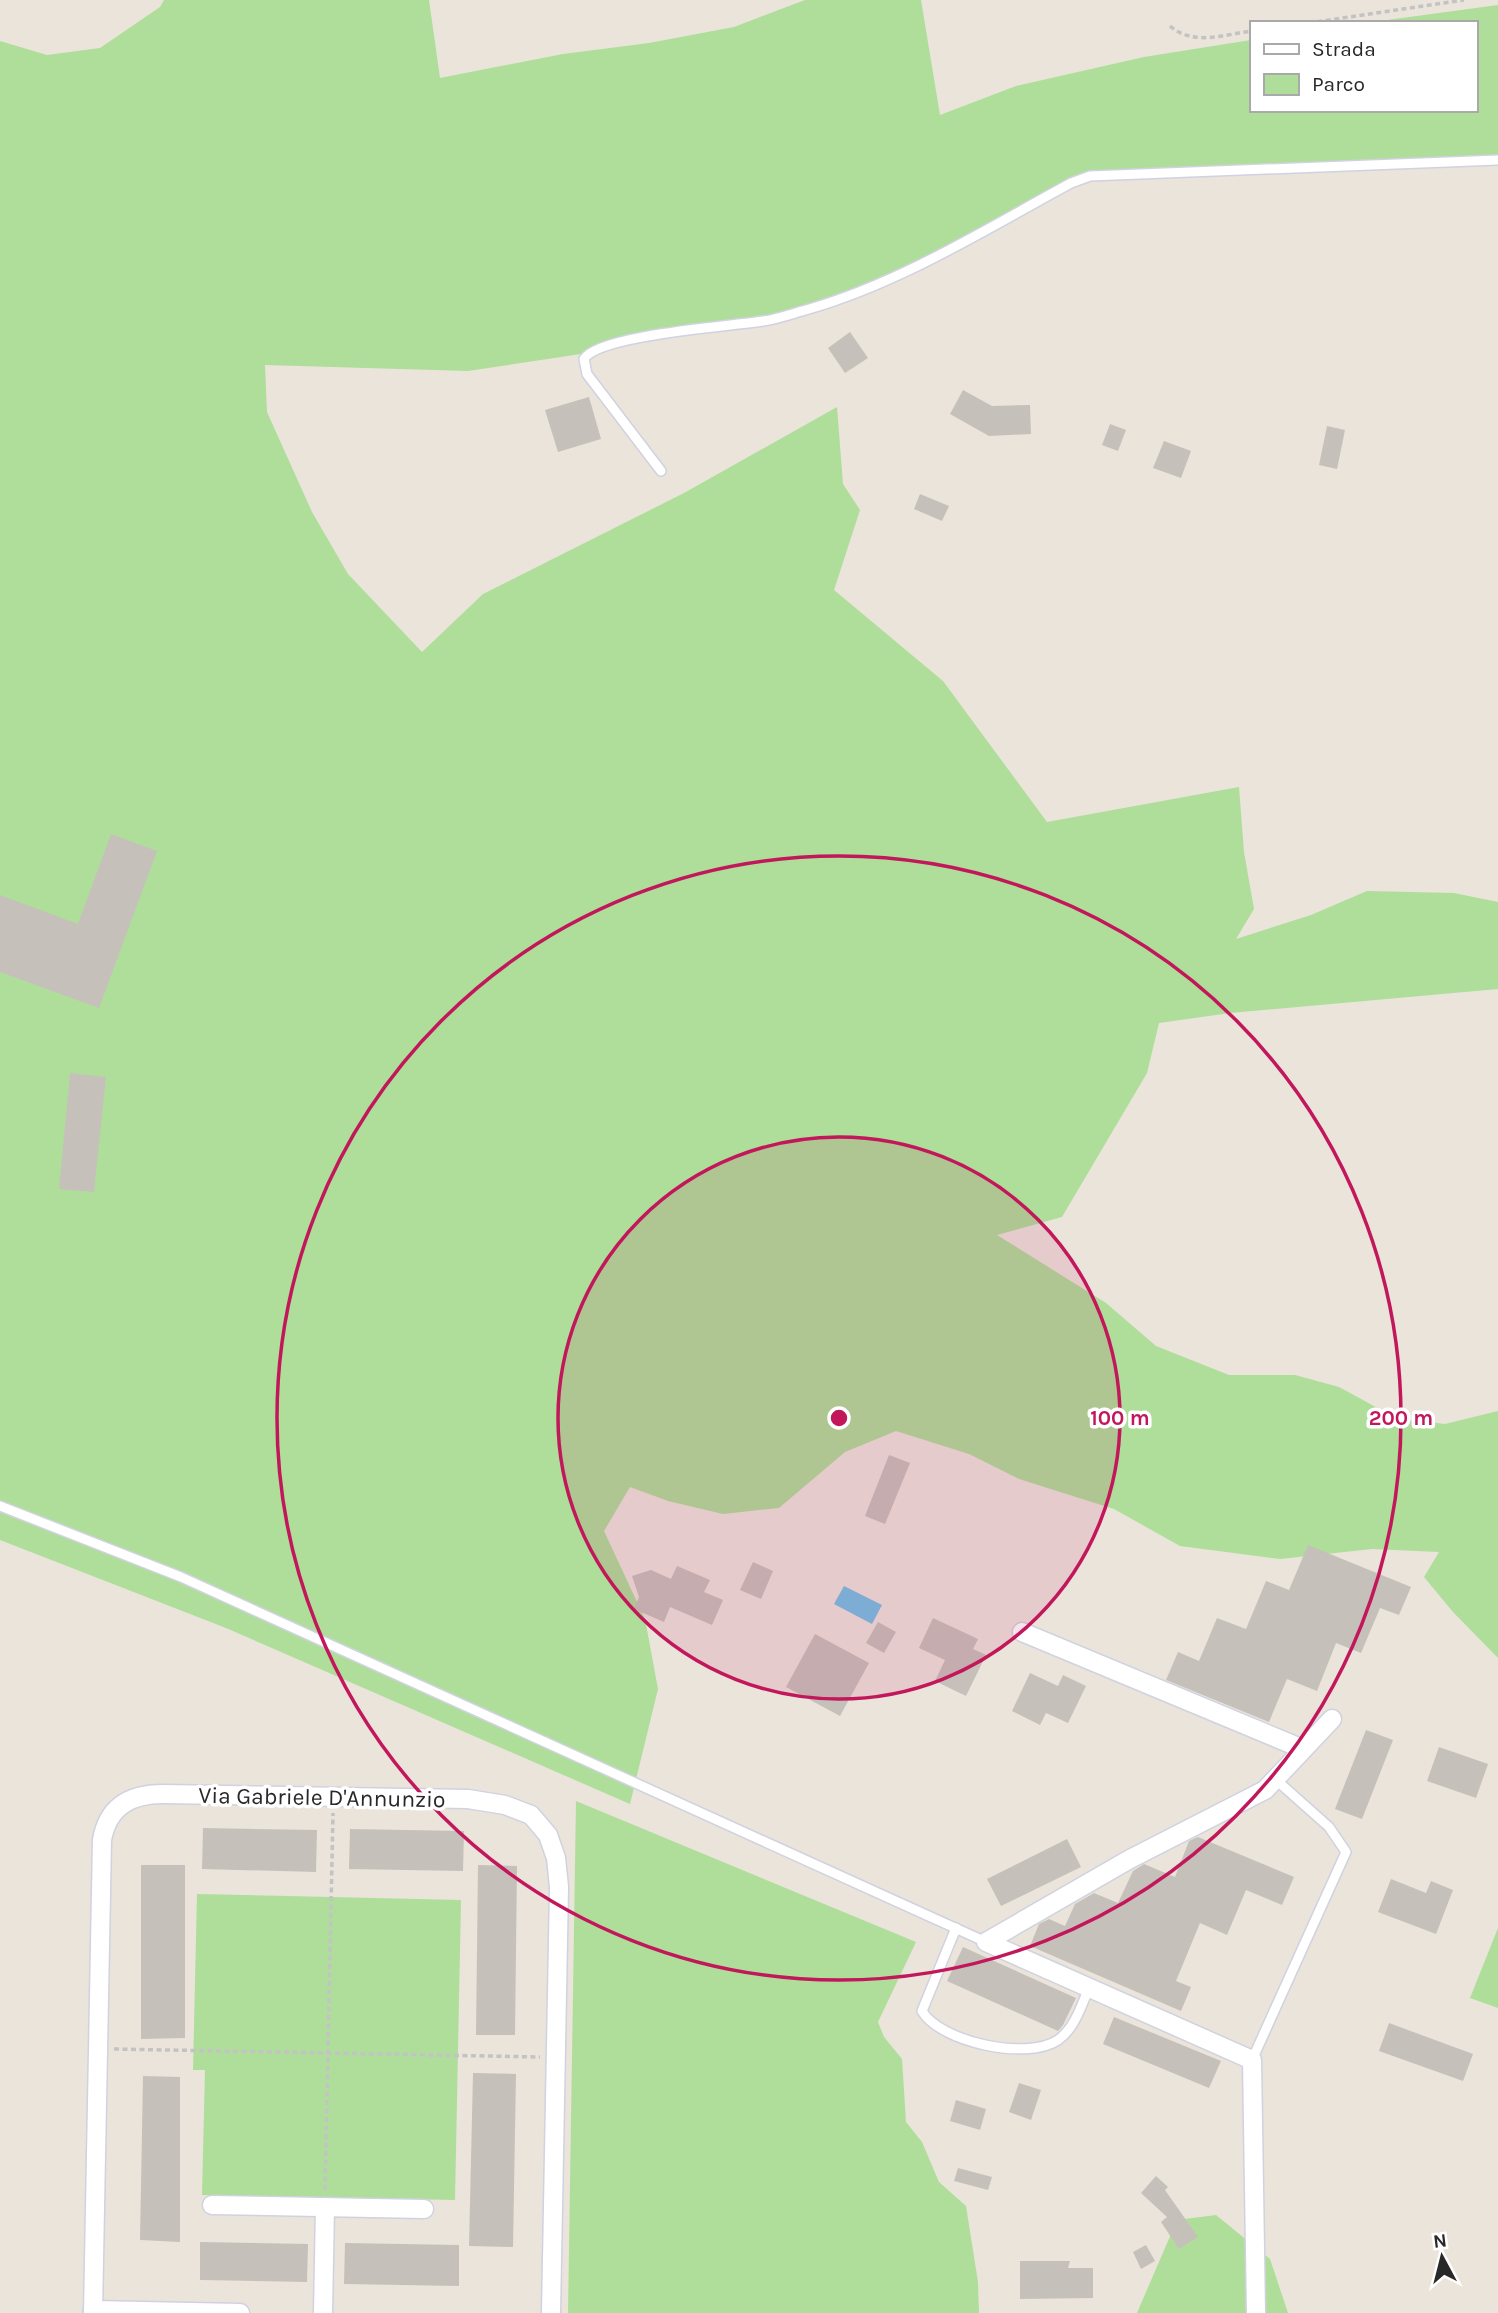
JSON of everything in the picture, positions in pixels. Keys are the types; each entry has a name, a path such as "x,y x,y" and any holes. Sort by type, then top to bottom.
{"street":[{"path":"1022,1632 1303,1749"},
{"path":"986,1942 1130,1859 1265,1790 1332,1719"},
{"name":"Via Gabriele D'Annunzio","path":"93,2312 102,1840 107,1822 116,1808 129,1799 148,1794 487,1801 521,1810 540,1823 552,1844 558,1877 551,2313"},
{"path":"986,1942 1252,2060 1256,2313"},
{"path":"212,2205 424,2209"},
{"path":"323,2313 325,2207"},
{"path":"93,2312 240,2313"}],"lane":[{"path":"661,471 587,374 584,359 587,353 614,343 677,331 766,321 876,288 1071,183 1090,176 1498,160"},
{"path":"0,1506 181,1577 986,1942"},
{"path":"1252,2060 1346,1852 1329,1827 1275,1779"},
{"path":"956,1928 922,2011 928,2021 976,2042 1012,2050 1036,2048 1057,2040 1072,2025 1089,1988"}],"path":[{"path":"1322,21 1464,0"},
{"path":"1170,26 1179,34 1196,39 1250,31"},
{"path":"325,2207 333,1797"},
{"path":"98,2049 556,2057"}],"green space":[{"path":"164,0 429,0 440,78 563,54 649,43 734,27 805,0 921,0 940,115 1016,86 1144,57 1250,40 1250,112 1477,112 1477,21 1380,21 1498,5 1498,160 1090,176 876,288 766,321 677,331 587,353 468,371 265,365 267,412 312,512 348,574 422,652 483,594 684,493 837,407 843,484 860,510 834,590 943,681 1047,822 1239,787 1244,852 1254,909 1236,939 1311,915 1367,891 1454,893 1498,902 1498,989 1230,1013 1159,1023 1147,1073 1062,1217 997,1235 1106,1303 1156,1346 1229,1375 1295,1375 1339,1387 1396,1418 1445,1424 1498,1411 1498,1658 1453,1612 1424,1577 1439,1552 1372,1549 1280,1559 1180,1546 1114,1509 1019,1479 969,1454 896,1431 845,1452 779,1508 723,1514 668,1501 630,1487 604,1531 645,1619 658,1689 630,1804 226,1628 0,1540 0,41 47,55 100,48 160,7"},
{"path":"576,1801 916,1942 878,2022 884,2037 902,2059 906,2122 922,2142 939,2182 966,2206 978,2282 979,2313 568,2313"},
{"path":"197,1894 461,1900 455,2200 202,2195 205,2070 193,2070"},
{"path":"1498,1928 1498,2008 1470,1998"},
{"path":"1216,2215 1270,2259 1288,2313 1137,2313 1177,2220"}],"water":[{"path":"844,1586 882,1605 872,1624 834,1604"}],"building":[{"path":"850,332 868,358 845,373 828,348"},
{"path":"963,390 992,406 1030,405 1031,434 989,436 950,414"},
{"path":"589,397 601,439 558,452 545,410"},
{"path":"1110,424 1126,430 1118,451 1102,445"},
{"path":"1327,426 1345,430 1337,469 1319,465"},
{"path":"1164,441 1191,451 1181,478 1153,468"},
{"path":"920,494 949,506 942,521 914,509"},
{"path":"111,834 157,851 99,1008 0,972 0,895 78,924"},
{"path":"70,1073 106,1077 94,1192 59,1189"},
{"path":"889,1455 910,1463 885,1524 865,1516"},
{"path":"1308,1545 1411,1587 1399,1615 1380,1608 1361,1653 1336,1643 1317,1691 1287,1679 1269,1722 1166,1680 1178,1652 1199,1661 1217,1618 1246,1629 1266,1581 1289,1590"},
{"path":"753,1562 773,1571 761,1599 740,1590"},
{"path":"677,1566 710,1580 704,1592 723,1600 712,1625 670,1607 664,1622 634,1609 639,1597 632,1576 651,1570 671,1579"},
{"path":"933,1618 978,1639 973,1649 986,1655 966,1696 935,1681 945,1660 919,1648"},
{"path":"878,1622 896,1632 884,1653 866,1643"},
{"path":"815,1634 869,1663 840,1716 786,1687"},
{"path":"1030,1673 1058,1686 1063,1675 1086,1686 1068,1723 1046,1713 1040,1725 1012,1711"},
{"path":"1366,1730 1393,1740 1362,1819 1335,1809"},
{"path":"1439,1747 1488,1764 1476,1798 1427,1781"},
{"path":"203,1828 317,1830 316,1872 202,1869"},
{"path":"350,1829 464,1831 463,1871 349,1869"},
{"path":"1198,1837 1294,1877 1282,1905 1246,1890 1227,1935 1200,1923 1176,1981 1191,1987 1181,2011 1030,1946 1039,1924 1049,1919 1065,1926 1075,1904 1094,1893 1118,1903 1133,1871 1144,1864 1175,1877 1189,1841"},
{"path":"1067,1839 1081,1867 1001,1906 987,1879"},
{"path":"141,1865 185,1865 185,2038 141,2039"},
{"path":"478,1865 517,1866 515,2035 476,2035"},
{"path":"1391,1879 1426,1893 1431,1881 1453,1890 1436,1934 1378,1912"},
{"path":"963,1947 1076,1998 1063,2025 1058,2031 947,1981"},
{"path":"1114,2017 1221,2061 1209,2088 1103,2044"},
{"path":"1389,2023 1473,2054 1463,2081 1379,2051"},
{"path":"473,2073 516,2074 513,2247 469,2246"},
{"path":"143,2076 180,2077 180,2242 140,2240"},
{"path":"1019,2083 1041,2090 1031,2120 1009,2112"},
{"path":"956,2100 986,2109 980,2130 950,2121"},
{"path":"958,2168 992,2177 988,2190 954,2181"},
{"path":"1156,2176 1168,2187 1165,2190 1198,2237 1179,2249 1161,2222 1167,2217 1141,2193"},
{"path":"200,2242 308,2244 307,2282 200,2280"},
{"path":"345,2243 459,2245 459,2286 344,2284"},
{"path":"1146,2245 1155,2261 1141,2269 1133,2252"},
{"path":"1020,2261 1070,2261 1068,2268 1093,2268 1093,2298 1020,2299"}]}
